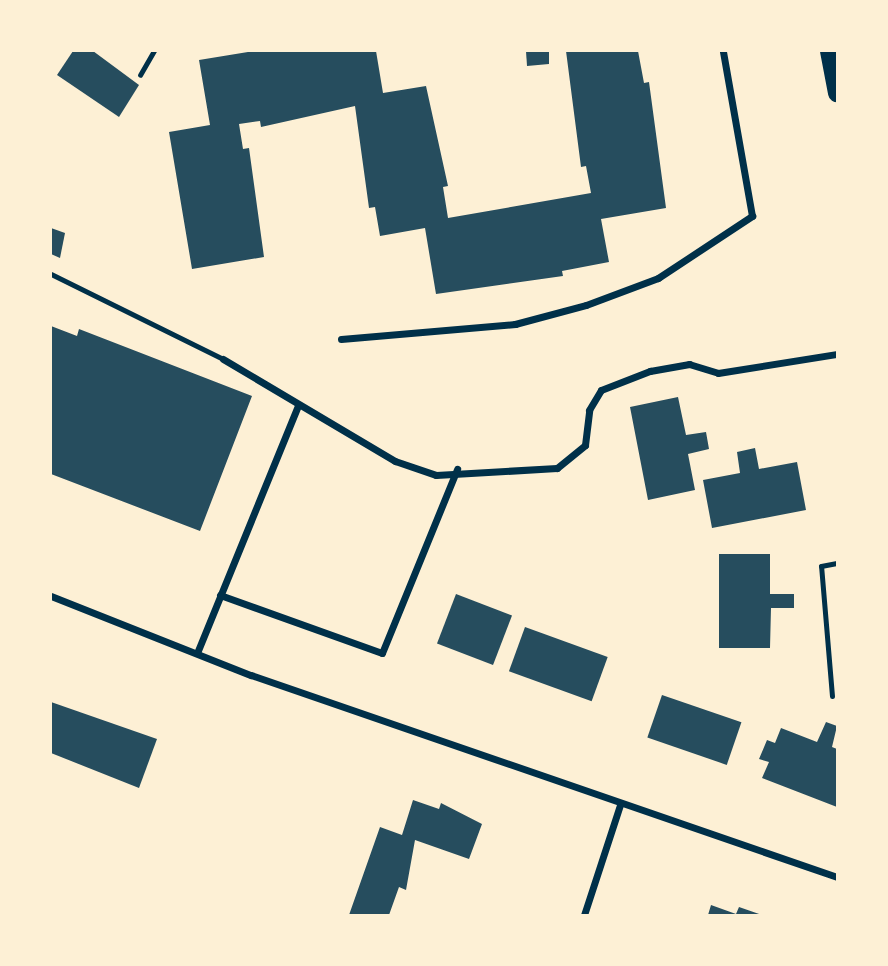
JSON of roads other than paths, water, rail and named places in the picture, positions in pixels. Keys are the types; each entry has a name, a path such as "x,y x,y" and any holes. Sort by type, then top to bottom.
{"main road":[{"path":"829,51 837,93"}],"street":[{"path":"341,339 515,324 586,305 658,278 752,216 723,51"},
{"path":"223,359 395,461 436,475 457,470 556,468 584,445 589,410 601,390 650,371 689,364 718,373 837,354"},
{"path":"197,653 298,405"},
{"path":"220,595 382,653 457,470"},
{"path":"51,596 197,653 620,805 837,877"},
{"path":"584,915 620,805"}],"lane":[{"path":"51,274 223,359"},
{"path":"832,696 821,566 837,563"}]}
